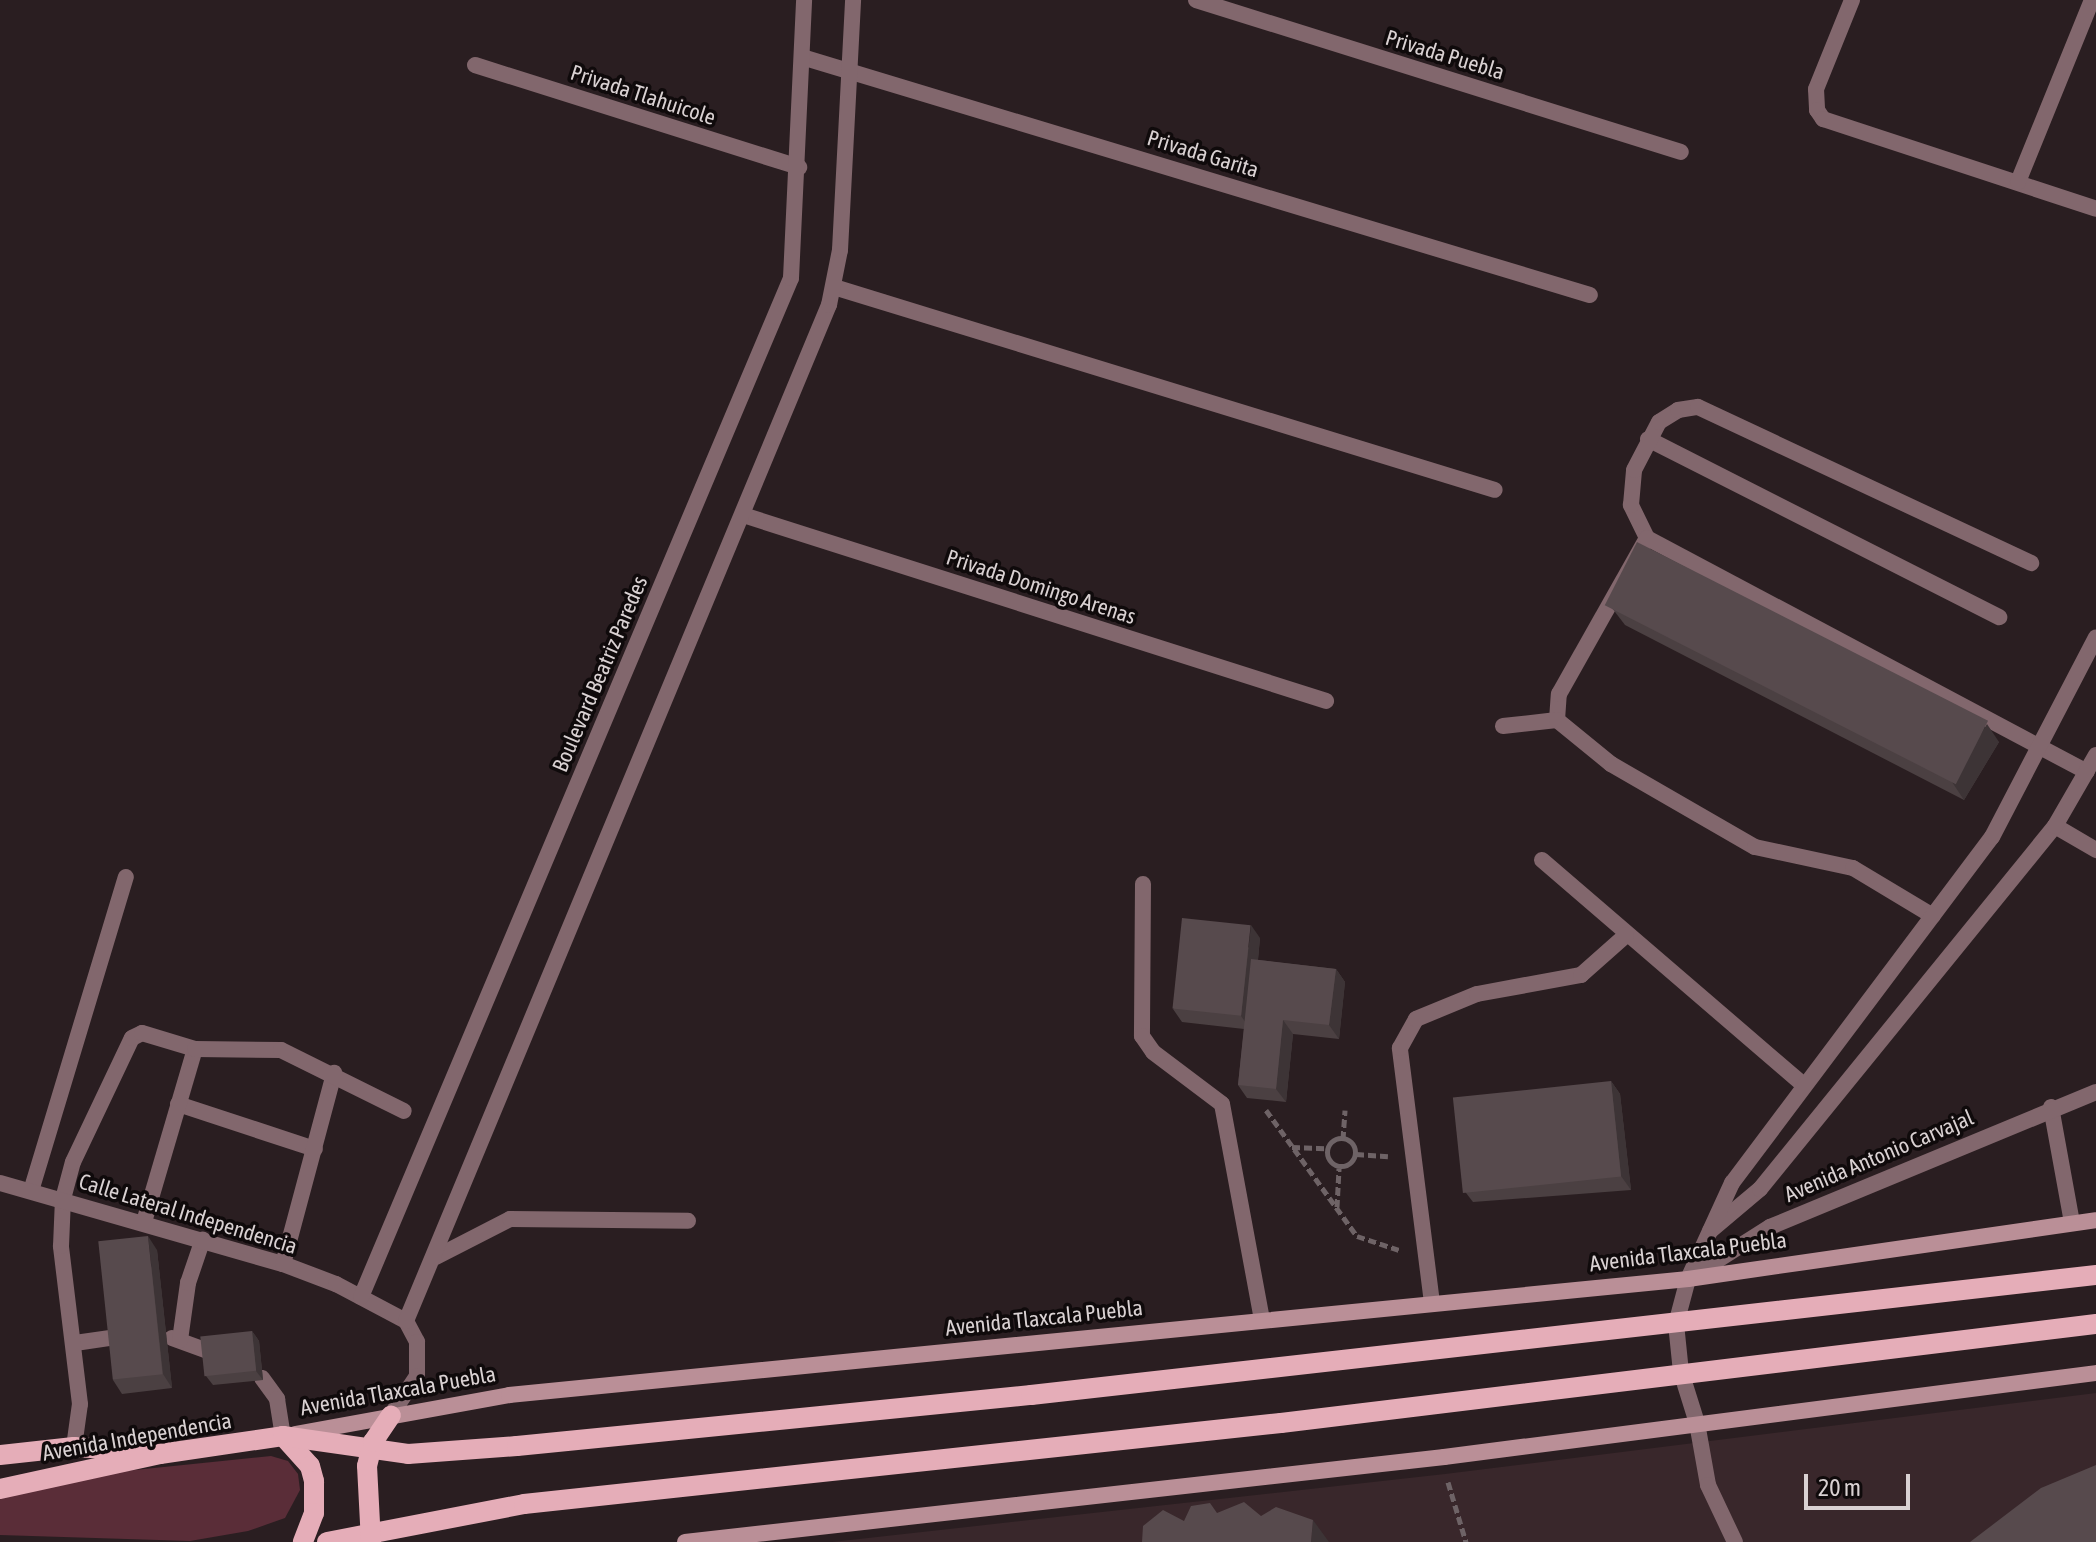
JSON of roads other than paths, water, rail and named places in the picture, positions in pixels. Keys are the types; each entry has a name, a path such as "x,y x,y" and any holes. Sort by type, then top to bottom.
{"main road":[{"name":"Avenida Tlaxcala Puebla","path":"283,1436 509,1395 1688,1279 2096,1220"},
{"name":"Avenida Tlaxcala Puebla","path":"283,1436 371,1451 461,1451 794,1420 2096,1275"},
{"path":"327,1542 524,1504 1281,1423 2096,1324"},
{"path":"685,1542 1444,1457 2096,1373"},
{"path":"370,1536 371,1451 391,1415"},
{"path":"283,1436 310,1466 314,1481 314,1513 303,1542"},
{"name":"Avenida Independencia","path":"0,1489 160,1454 283,1436"},
{"path":"0,1455 74,1447 160,1454"}],"street":[{"name":"Boulevard Beatriz Paredes","path":"361,1297 783,299 795,249 804,0"},
{"path":"406,1321 436,1257 834,287 852,70 853,0"},
{"name":"Privada Puebla","path":"1196,0 1681,152"},
{"path":"1852,0 1816,89 1814,99 1823,119 2096,209"},
{"path":"2018,182 2092,0"},
{"name":"Privada Garita","path":"802,57 1590,295"},
{"name":"Privada Tlahuicole","path":"475,65 799,167"},
{"path":"834,287 1495,490"},
{"path":"2031,563 1719,412 1698,407 1678,410 1659,422 1648,439 1630,490 1634,518 1647,538 2042,744 2087,772"},
{"path":"1648,439 1999,617"},
{"name":"Privada Domingo Arenas","path":"743,515 1326,701"},
{"path":"1557,720 1559,694 1647,538"},
{"path":"1735,1542 1708,1485 1697,1423 1681,1372 1676,1324 1688,1279 1743,1164 1992,837 2096,637"},
{"path":"1503,726 1557,720 1611,764 1755,847 1862,872 1933,916"},
{"path":"1710,1231 1760,1189 2055,826 2096,755"},
{"path":"2055,826 2096,850"},
{"path":"1542,860 1802,1084"},
{"path":"31,1191 126,877"},
{"path":"1143,884 1142,1036 1153,1052 1222,1104 1262,1319"},
{"path":"1432,1303 1400,1048 1416,1019 1477,994 1581,975 1626,935"},
{"path":"74,1447 81,1418 75,1343 61,1246 63,1199 73,1162 132,1038 142,1033 195,1049 264,1047 334,1073 404,1111"},
{"path":"144,1222 195,1049"},
{"path":"283,1264 334,1073"},
{"name":"Avenida Antonio Carvajal","path":"1688,1279 1770,1227 2051,1107 2096,1092"},
{"path":"178,1104 315,1149"},
{"path":"2051,1107 2072,1223"},
{"name":"Calle Lateral Independencia","path":"0,1183 283,1264 361,1297"},
{"path":"436,1257 510,1219 688,1221"},
{"path":"203,1239 173,1338 208,1351"},
{"path":"361,1297 406,1321 417,1342 417,1376 391,1415"},
{"path":"75,1343 116,1337"},
{"path":"262,1378 277,1399 283,1436"}]}
